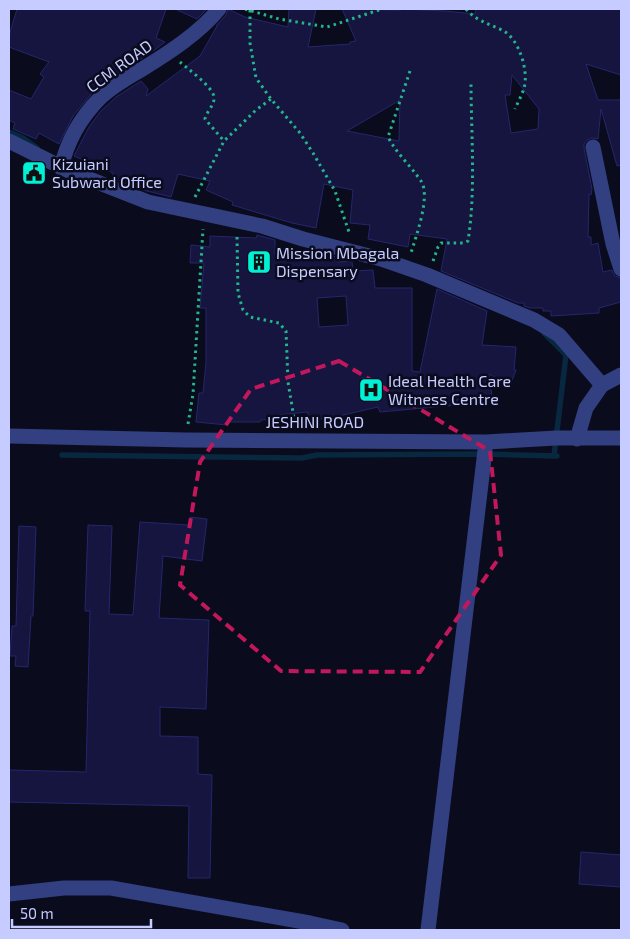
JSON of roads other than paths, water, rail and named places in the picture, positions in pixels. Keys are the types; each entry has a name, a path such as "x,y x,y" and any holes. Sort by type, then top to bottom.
{"street":[{"name":"CCM ROAD","path":"61,168 74,131 100,98 127,78 169,52 208,22 219,9"},
{"path":"9,141 61,168 148,202 262,226 354,252 428,276 534,320 559,335 602,385"},
{"path":"593,147 613,244 621,269"},
{"path":"577,439 586,408 602,385 621,375"},
{"name":"JESHINI ROAD","path":"9,436 186,440 486,442 621,438"},
{"path":"428,930 486,442"},
{"path":"9,894 64,888 111,888 342,930"}],"waterway":[{"path":"9,132 23,138 37,148"},
{"path":"544,333 566,355 554,456"},
{"path":"62,455 302,458 317,455 485,454 557,456"}],"place":[{"name":"Kizuiani Subward Office","path":"34,173"},
{"name":"Mission Mbagala Dispensary","path":"259,262"},
{"name":"Ideal Health Care Witness Centre","path":"371,390"}]}
